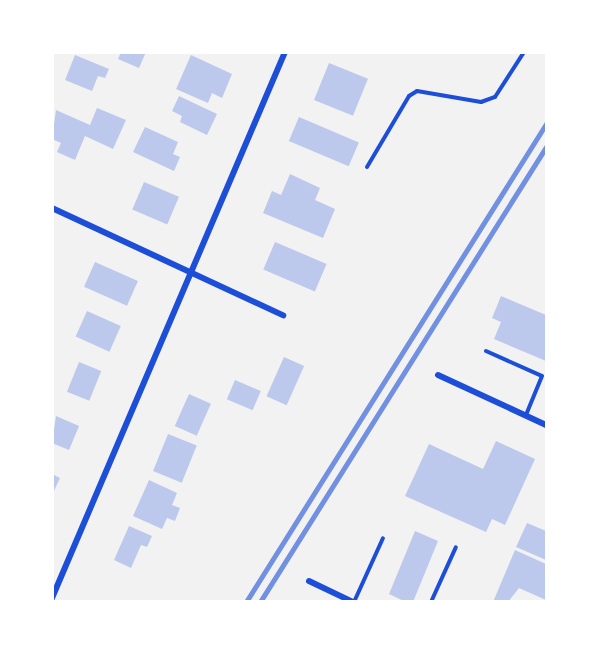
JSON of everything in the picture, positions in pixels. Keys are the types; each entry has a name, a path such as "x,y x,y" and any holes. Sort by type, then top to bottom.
{"street":[{"path":"52,598 285,52"},
{"path":"52,208 283,315"},
{"path":"438,375 546,425"},
{"path":"309,581 354,602"}],"lane":[{"path":"367,167 408,96 417,91 481,102 495,97 524,52"},
{"path":"486,351 542,376 526,416"},
{"path":"354,602 383,538"},
{"path":"431,602 456,547"}],"building":[{"path":"121,52 146,52 139,68 118,59"},
{"path":"75,55 109,69 105,78 98,76 92,91 65,80"},
{"path":"191,55 232,74 222,98 212,93 208,103 176,89"},
{"path":"329,63 368,79 353,116 314,100"},
{"path":"179,96 217,114 207,135 180,122 182,116 172,111"},
{"path":"97,108 126,120 113,149 85,136 75,160 57,152 61,143 52,139 56,110 90,125"},
{"path":"299,117 359,142 349,166 289,141"},
{"path":"145,127 178,142 173,154 180,157 174,171 133,152"},
{"path":"290,174 320,188 315,200 335,209 323,238 263,213 272,191 281,195"},
{"path":"144,182 179,197 167,224 132,210"},
{"path":"275,242 327,264 315,291 263,270"},
{"path":"95,262 138,281 127,306 84,287"},
{"path":"501,296 546,315 546,361 494,339 501,322 492,318"},
{"path":"87,311 121,326 109,352 76,337"},
{"path":"284,357 304,366 287,405 267,396"},
{"path":"79,362 101,371 89,401 67,392"},
{"path":"235,380 261,391 253,410 227,399"},
{"path":"189,394 211,404 197,436 175,426"},
{"path":"56,416 79,426 69,450 52,443"},
{"path":"168,434 197,446 182,483 153,471"},
{"path":"496,441 535,459 505,525 492,519 486,532 405,496 429,444 483,469"},
{"path":"52,474 60,478 52,495"},
{"path":"149,480 177,493 172,505 180,508 175,521 167,518 162,529 133,516"},
{"path":"527,523 546,531 546,560 516,547"},
{"path":"129,526 152,536 147,547 141,545 131,568 114,560"},
{"path":"415,531 438,541 413,602 406,602 389,594"},
{"path":"515,550 546,564 546,600 519,588 508,602 493,602"}],"railway":[{"path":"246,602 546,124"},
{"path":"260,602 546,147"}]}
